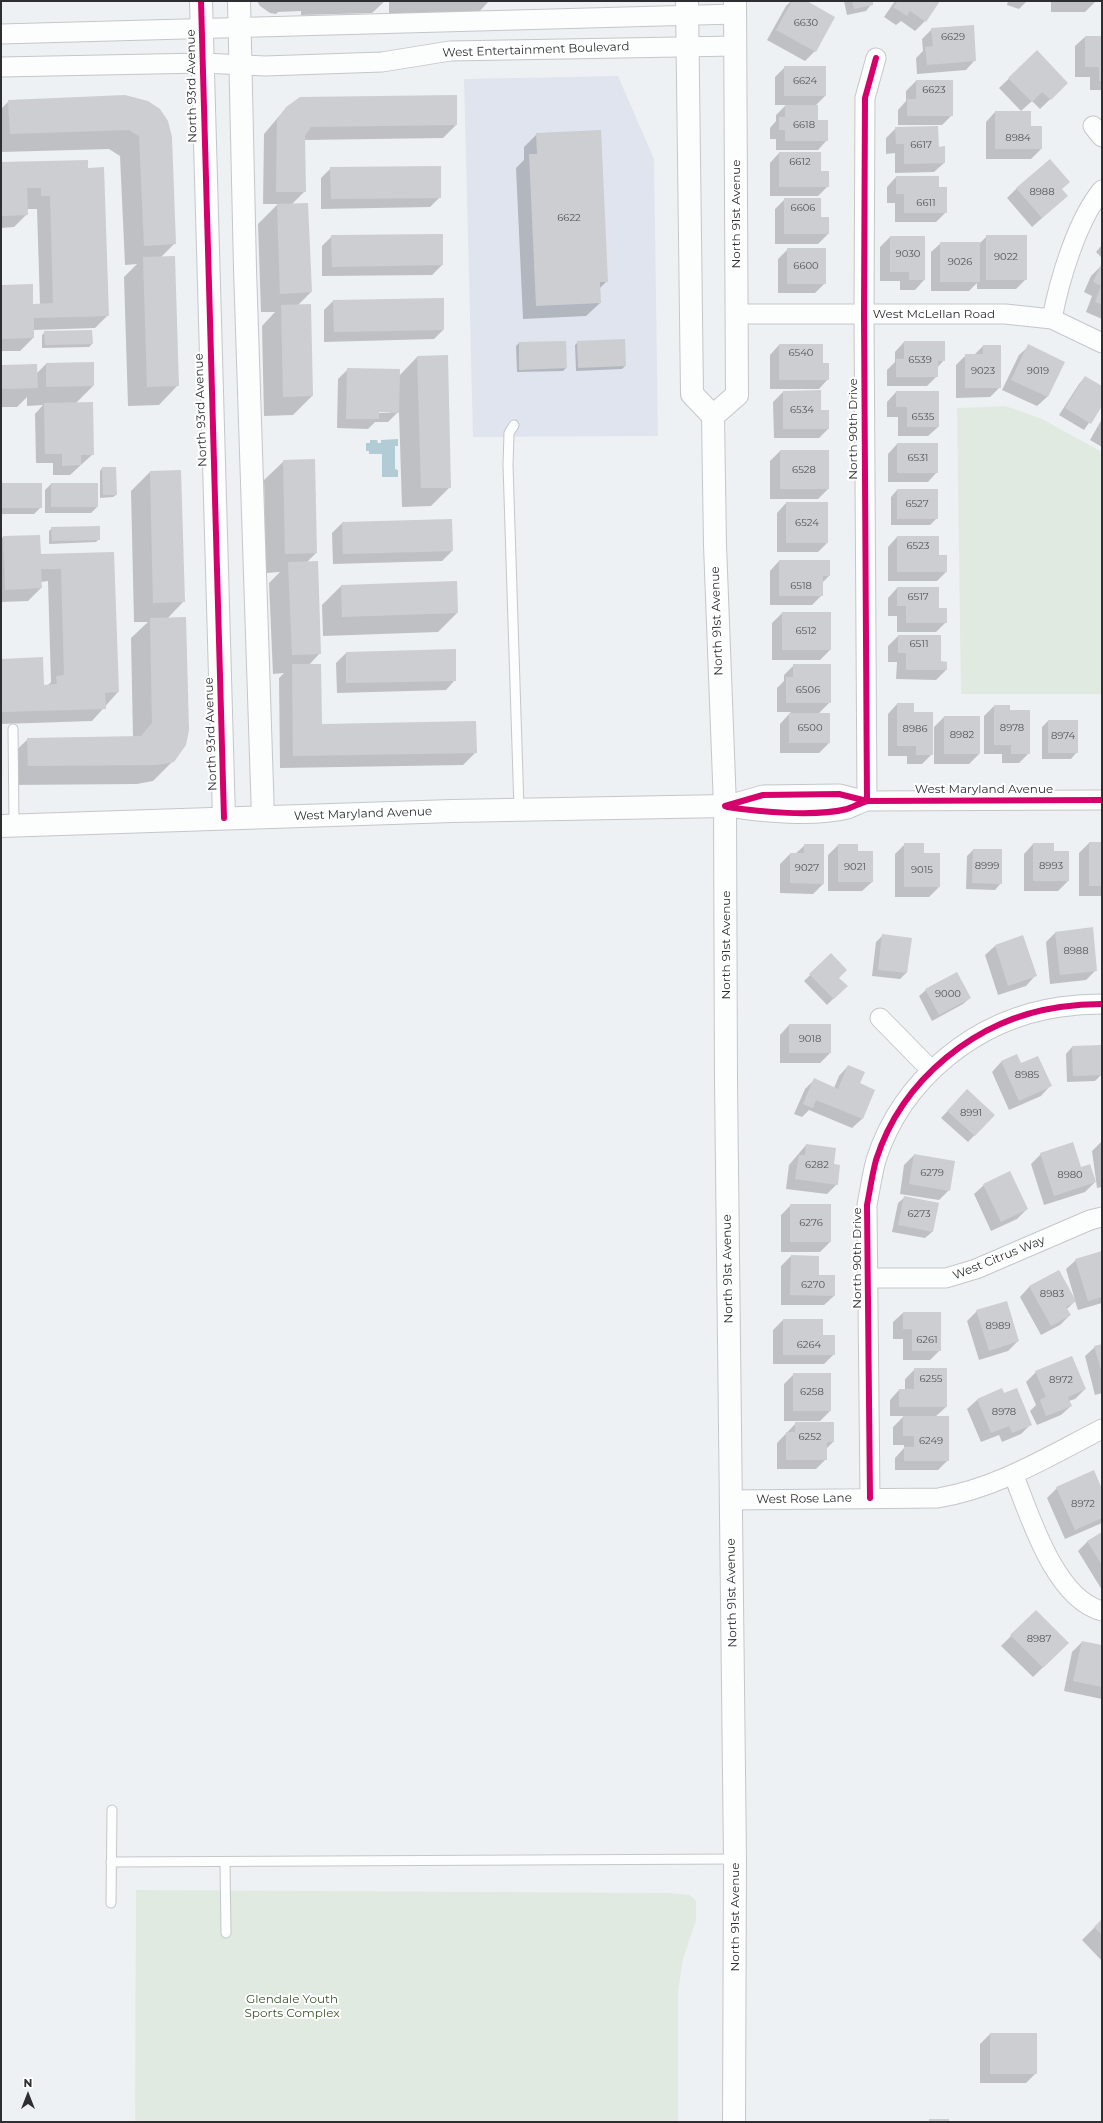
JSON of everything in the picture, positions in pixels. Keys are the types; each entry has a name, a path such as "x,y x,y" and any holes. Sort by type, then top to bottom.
{"main road":[{"name":"North 93rd Avenue","path":"201,1 224,818"},
{"path":"239,1 263,817"},
{"path":"687,8 692,394 713,416"},
{"name":"North 91st Avenue","path":"734,2122 735,1859 726,1082 725,806 715,552 713,416 737,395 735,8"},
{"name":"West Maryland Avenue","path":"8,826 224,818 725,806"}],"street":[{"path":"1,34 240,28 687,8 735,8"},
{"name":"West Entertainment Boulevard","path":"1,67 203,63 265,66 382,62 450,51 735,46"},
{"name":"North 90th Drive","path":"867,801 864,314 866,98 876,58"},
{"path":"1052,319 1056,293 1076,238 1096,197 1102,190"},
{"name":"West McLellan Road","path":"736,314 1004,314 1052,319 1102,343"},
{"name":"West Maryland Avenue","path":"725,806 761,812 818,812 846,809 867,801 1102,800"},
{"name":"North 90th Drive","path":"870,1498 867,1205 876,1160 887,1132 915,1088 931,1070 958,1047 983,1032 1034,1012 1059,1007 1102,1004"},
{"path":"880,1018 931,1070"},
{"name":"West Citrus Way","path":"868,1278 946,1278 976,1269 1090,1220 1102,1217"},
{"name":"West Rose Lane","path":"731,1500 950,1496 1014,1476 1102,1429"},
{"path":"1014,1476 1040,1540 1061,1580 1091,1608 1102,1611"}],"lane":[{"path":"514,425 509,433 508,465 520,811"},
{"path":"8,826 13,728"},
{"path":"111,1903 112,1810"},
{"path":"111,1862 735,1859"},
{"path":"225,1862 226,1933"}],"shaded area":[{"path":"618,76 654,159 658,436 473,437 464,79"}],"green space":[{"path":"1005,406 1042,419 1102,452 1102,694 961,694 957,408"},
{"name":"Glendale Youth Sports Complex","path":"136,1890 668,1893 690,1895 696,1901 696,1920 683,1959 678,1991 678,2122 135,2122"}],"water":[{"path":"398,439 398,446 395,446 395,469 398,470 398,477 382,477 382,454 369,454 369,451 366,451 366,443 370,443 370,440 377,440 378,443 381,443 381,440"}],"building":[{"path":"792,1 807,1 835,17 816,52 776,30"},
{"path":"852,1 873,1 873,5 854,9"},
{"path":"898,1 940,1 926,22 910,11 907,16 893,7"},
{"path":"1096,1 1096,2 1060,2"},
{"path":"974,25 976,61 927,65 925,47 933,46 931,28"},
{"path":"1085,36 1102,36 1102,81 1099,81 1099,67 1085,67"},
{"path":"1037,50 1068,83 1051,100 1042,92 1032,102 1008,78"},
{"path":"784,66 826,66 826,96 784,96"},
{"path":"916,80 953,80 953,116 907,116 907,99 916,99"},
{"path":"125,95 148,101 160,109 168,121 172,137 176,244 144,246 139,136 129,130 10,134 8,100"},
{"path":"457,95 457,125 311,127 305,136 306,192 276,192 277,120 286,107 300,97"},
{"path":"785,105 818,105 818,120 828,120 828,141 785,141 785,130 779,130 779,117 785,117"},
{"path":"995,111 1031,111 1031,126 1042,126 1042,149 995,149"},
{"path":"938,126 939,147 945,146 945,163 904,164 904,144 896,144 895,127"},
{"path":"601,130 608,282 600,282 601,303 536,306 529,154 537,154 536,133"},
{"path":"779,152 821,152 821,171 829,171 829,187 779,187"},
{"path":"1050,159 1070,182 1062,189 1068,196 1042,218 1016,188"},
{"path":"88,160 88,168 104,167 109,316 34,318 34,338 1,339 1,285 33,284 33,304 53,303 50,196 41,196 41,188 27,188 28,215 1,216 1,162"},
{"path":"441,166 441,198 331,199 330,167"},
{"path":"896,176 939,176 939,187 947,187 947,213 904,213 904,194 896,194"},
{"path":"784,198 821,198 821,217 829,217 829,234 784,234"},
{"path":"308,203 312,292 280,294 277,204"},
{"path":"443,234 443,265 332,267 331,235"},
{"path":"986,235 1027,235 1027,280 986,280"},
{"path":"890,236 925,236 925,280 909,280 909,272 890,272"},
{"path":"940,242 980,242 980,282 940,282"},
{"path":"787,248 826,248 826,284 787,284"},
{"path":"175,256 179,386 147,387 143,257"},
{"path":"1101,265 1102,305 1095,302 1101,286 1093,282"},
{"path":"444,298 444,330 334,332 333,300"},
{"path":"311,304 313,396 283,397 281,305"},
{"path":"92,330 93,344 45,345 44,331"},
{"path":"625,339 626,366 578,368 577,341"},
{"path":"566,341 567,368 519,370 519,342"},
{"path":"904,341 945,341 945,361 938,361 938,377 896,377 896,359 904,359"},
{"path":"779,344 823,344 823,363 829,363 829,380 779,380"},
{"path":"1028,344 1065,362 1048,397 1011,380"},
{"path":"983,345 1001,345 1001,388 965,388 965,354 983,354"},
{"path":"448,355 451,488 421,488 417,356"},
{"path":"94,362 94,386 46,387 46,363"},
{"path":"37,364 38,388 1,389 1,365"},
{"path":"347,368 400,369 399,413 379,412 379,419 346,419"},
{"path":"1085,376 1102,386 1102,406 1091,424 1065,408"},
{"path":"821,390 821,410 829,410 829,429 783,429 783,391"},
{"path":"896,391 939,391 939,427 907,427 907,407 896,407"},
{"path":"93,402 94,455 81,455 81,465 62,466 62,454 45,454 44,403"},
{"path":"897,443 938,443 938,473 897,473"},
{"path":"780,450 829,450 829,489 780,489"},
{"path":"315,459 317,553 285,554 283,460"},
{"path":"102,467 116,467 117,495 103,495"},
{"path":"181,470 185,602 153,603 150,471"},
{"path":"1,483 42,483 42,508 1,508"},
{"path":"51,483 98,483 98,507 51,507"},
{"path":"897,489 938,489 938,519 897,519"},
{"path":"786,502 828,502 828,543 786,543"},
{"path":"452,519 453,551 343,554 342,522"},
{"path":"100,526 100,540 52,541 51,527"},
{"path":"40,535 41,554 114,552 119,692 105,693 106,709 1,712 1,659 43,657 44,685 57,684 56,676 64,675 61,569 41,569 42,588 5,590 3,536"},
{"path":"897,536 939,536 939,555 947,555 947,572 897,572"},
{"path":"779,560 830,560 830,576 823,576 823,596 779,596"},
{"path":"318,561 321,654 292,655 288,562"},
{"path":"457,581 458,613 342,617 341,585"},
{"path":"897,587 939,587 939,608 947,608 947,623 906,623 906,606 897,606"},
{"path":"782,612 831,612 831,650 782,650"},
{"path":"186,617 189,730 186,745 174,762 157,765 28,766 27,738 141,736 152,723 150,618"},
{"path":"898,635 941,635 941,661 947,662 947,670 906,670 906,653 898,653"},
{"path":"456,649 456,681 346,683 346,652"},
{"path":"292,664 321,664 322,724 476,721 477,753 293,756"},
{"path":"793,664 831,664 831,703 786,703 786,677 793,677"},
{"path":"897,703 914,703 914,712 933,712 933,755 916,755 916,746 897,746"},
{"path":"994,705 1010,705 1010,710 1030,710 1030,754 1011,754 1011,745 994,745"},
{"path":"789,713 830,713 830,743 789,743"},
{"path":"944,716 980,716 980,754 944,754"},
{"path":"1048,720 1078,720 1078,753 1048,753"},
{"path":"1089,842 1102,842 1102,886 1089,886"},
{"path":"904,843 924,843 924,853 940,853 940,887 904,887"},
{"path":"1033,843 1054,843 1054,851 1069,851 1069,881 1033,881"},
{"path":"804,844 824,844 824,884 790,883 790,853 804,853"},
{"path":"838,844 858,844 858,851 873,851 873,882 838,882"},
{"path":"973,849 1002,849 1002,884 972,883"},
{"path":"1093,927 1097,971 1060,975 1055,932"},
{"path":"882,934 912,938 907,973 878,970"},
{"path":"1023,935 1037,976 1008,986 995,945"},
{"path":"831,953 847,970 839,978 848,986 834,999 809,974"},
{"path":"957,972 971,998 939,1015 925,989"},
{"path":"789,1024 831,1024 831,1053 789,1053"},
{"path":"1101,1045 1102,1075 1073,1076 1072,1046"},
{"path":"1017,1054 1021,1063 1038,1056 1052,1086 1019,1101 1001,1061"},
{"path":"848,1065 865,1072 860,1083 875,1090 863,1119 816,1100 813,1108 803,1104 814,1078 838,1089"},
{"path":"967,1089 995,1115 975,1136 947,1111"},
{"path":"1073,1142 1081,1167 1090,1164 1096,1182 1054,1196 1040,1153"},
{"path":"806,1144 836,1148 834,1164 840,1165 838,1185 795,1179 799,1155 805,1155"},
{"path":"914,1154 955,1161 950,1191 909,1184"},
{"path":"1010,1171 1028,1209 1001,1222 983,1184"},
{"path":"904,1196 939,1203 933,1232 898,1225"},
{"path":"790,1204 831,1204 831,1242 790,1242"},
{"path":"1102,1251 1102,1297 1088,1301 1075,1259"},
{"path":"791,1255 819,1256 819,1275 835,1275 835,1296 790,1295"},
{"path":"1059,1270 1076,1301 1066,1307 1071,1315 1051,1326 1029,1286"},
{"path":"1007,1301 1019,1341 989,1351 976,1310"},
{"path":"903,1312 941,1312 941,1351 912,1351 912,1329 903,1329"},
{"path":"783,1319 823,1319 823,1335 835,1335 835,1355 783,1355"},
{"path":"1102,1344 1102,1373 1094,1346"},
{"path":"1072,1356 1086,1389 1068,1397 1072,1406 1046,1416 1040,1400 1046,1397 1035,1371"},
{"path":"914,1368 947,1368 947,1407 899,1407 899,1389 914,1389"},
{"path":"793,1373 831,1373 831,1411 793,1411"},
{"path":"1002,1388 1004,1393 1017,1388 1032,1425 1012,1433 1009,1426 991,1433 977,1399"},
{"path":"903,1416 949,1416 949,1461 904,1461 904,1447 914,1447 914,1436 903,1436"},
{"path":"795,1422 834,1422 834,1442 827,1442 827,1460 786,1460 786,1432 795,1432"},
{"path":"1094,1470 1102,1489 1102,1518 1075,1530 1056,1487"},
{"path":"1102,1532 1102,1565 1087,1541"},
{"path":"1036,1610 1069,1643 1043,1668 1010,1635"},
{"path":"1082,1641 1102,1645 1102,1687 1073,1681"},
{"path":"1102,1919 1102,1935 1094,1927"},
{"path":"990,2033 1037,2033 1037,2074 990,2074"},
{"path":"929,2119 949,2119 949,2122 929,2122"}],"cycle path":[{"path":"201,1 224,818"},
{"path":"867,801 864,314 865,98 876,58"},
{"path":"725,806 763,795 839,794 867,801 1102,800"},
{"path":"727,807 755,811 819,813 847,809 867,801"},
{"path":"870,1498 867,1205 876,1160 888,1131 904,1104 923,1079 946,1058 972,1039 999,1025 1029,1014 1065,1006 1102,1004"}]}
